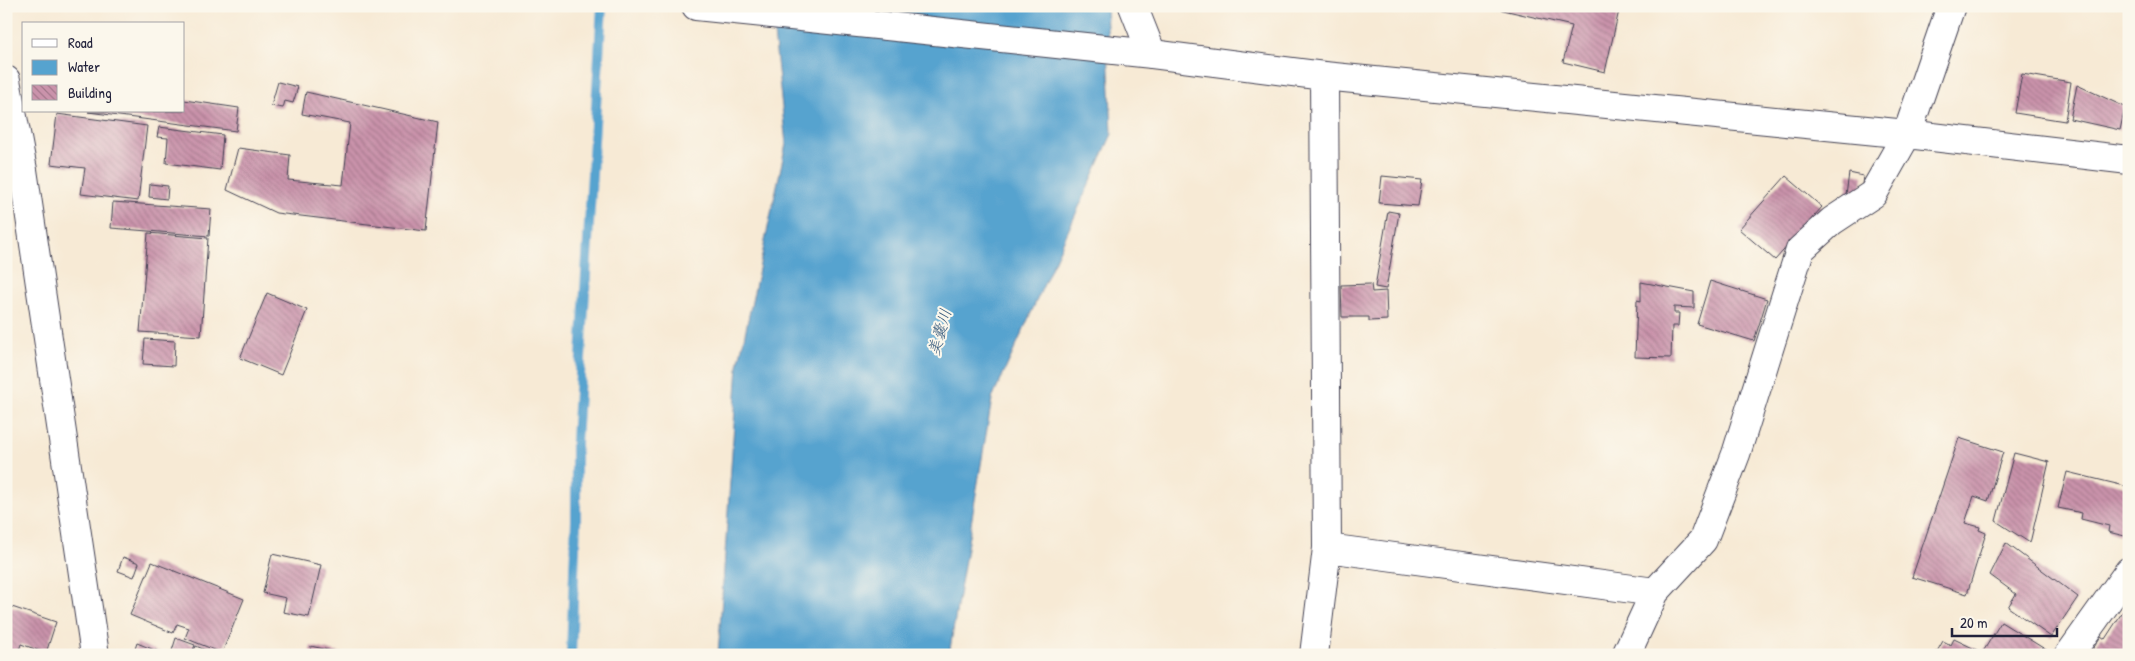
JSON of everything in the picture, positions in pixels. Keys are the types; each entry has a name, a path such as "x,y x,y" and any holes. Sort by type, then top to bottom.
{"street":[{"path":"696,6 1152,54 1324,76 1906,134 2129,160"},
{"path":"1133,6 1152,54"},
{"path":"1626,655 1655,592 1703,540 1736,454 1800,250 1832,221 1873,194 1906,134 1951,6"},
{"path":"1314,655 1326,548 1324,76"},
{"path":"6,80 15,169 95,655"},
{"path":"1326,548 1655,592"},
{"path":"2069,655 2129,571"}],"water":[{"name":"美嚢川","path":"771,6 1106,6 1112,134 992,399 949,655 718,655 738,366 786,144"}],"building":[{"path":"1500,6 1620,6 1605,72 1563,62 1572,26 1499,9"},
{"path":"2022,74 2071,82 2065,121 2015,113"},
{"path":"278,82 298,87 293,103 285,101 283,108 271,106"},
{"path":"2077,85 2125,107 2120,130 2070,119"},
{"path":"306,92 438,122 426,231 276,213 227,190 238,148 290,155 288,180 343,185 350,123 302,114"},
{"path":"185,100 239,108 236,131 88,112 185,112"},
{"path":"57,114 147,126 138,201 81,194 85,168 51,164"},
{"path":"159,127 223,135 220,170 166,163 168,138 157,137"},
{"path":"1849,173 1863,176 1861,193 1845,203"},
{"path":"1382,176 1422,180 1418,206 1379,203"},
{"path":"1786,176 1822,207 1775,260 1739,229"},
{"path":"150,184 168,186 167,199 149,197"},
{"path":"113,202 211,209 209,236 111,228"},
{"path":"1388,211 1399,213 1386,289 1375,287"},
{"path":"148,233 208,238 201,336 140,332"},
{"path":"1710,281 1767,299 1754,341 1697,324"},
{"path":"1641,282 1694,292 1694,308 1674,307 1674,313 1679,313 1678,326 1672,326 1671,358 1635,357 1637,300 1641,301"},
{"path":"1371,284 1372,292 1386,291 1387,320 1369,321 1369,317 1342,317 1341,285"},
{"path":"267,293 307,310 281,375 240,358"},
{"path":"145,339 175,341 174,366 143,364"},
{"path":"1959,438 2003,452 1988,501 1974,496 1965,523 1980,527 1979,530 1986,533 1967,594 1912,577"},
{"path":"2014,453 2049,462 2030,543 1996,521"},
{"path":"2067,472 2129,487 2129,537 2108,532 2109,526 2081,519 2082,513 2058,508"},
{"path":"2006,543 2078,597 2051,637 2008,607 2016,594 1990,575"},
{"path":"272,554 321,565 309,617 283,612 286,598 263,593"},
{"path":"123,557 139,563 134,577 118,571"},
{"path":"152,562 244,599 222,653 185,638 189,628 177,624 173,633 130,615"},
{"path":"2129,602 2129,655 2092,655 2093,653 2091,652 2101,636 2105,639"},
{"path":"6,605 56,622 46,653 21,644 18,654 6,650"},
{"path":"2001,622 2048,651 2046,655 1981,655"},
{"path":"176,638 195,645 191,655 171,654"},
{"path":"1954,639 1977,650 1975,655 1935,655 1943,641 1951,645"},
{"path":"137,643 167,655 133,655"},
{"path":"196,646 217,655 192,655"},
{"path":"311,646 344,654 344,655 309,655"},
{"path":"1494,651 1507,654 1507,655 1493,655"}],"waterway":[{"path":"571,655 576,521 576,442 602,6"}]}
